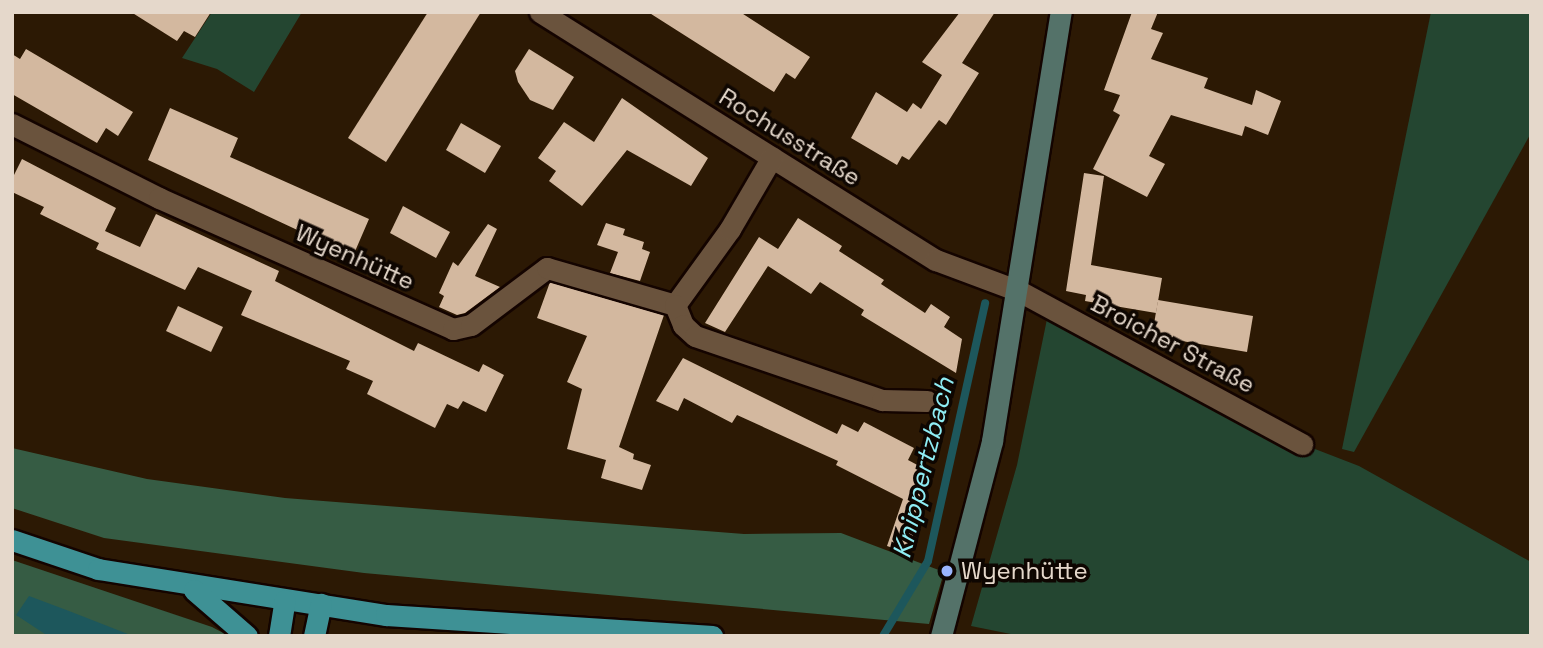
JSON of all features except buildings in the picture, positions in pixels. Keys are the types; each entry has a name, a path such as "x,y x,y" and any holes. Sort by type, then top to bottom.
{"main road":[{"path":"12,540 98,569 189,586 386,615 712,636"},
{"path":"189,586 247,636"},
{"path":"279,636 285,600"},
{"path":"314,636 321,604"}],"street":[{"name":"Rochusstraße","path":"540,12 936,260 1019,291"},
{"path":"942,636 992,442 1019,291 1061,12"},
{"name":"Wyenhütte","path":"12,124 159,198 453,329 471,325 547,268 675,305"},
{"path":"772,157 730,229 675,305 683,325 695,336 882,400 927,401"},
{"name":"Broicher Straße","path":"1019,291 1302,444"}],"green space":[{"path":"212,12 302,12 254,92 217,69 182,58"},
{"path":"1431,12 1531,12 1531,133 1354,452 1342,449"},
{"path":"1047,319 1302,444 1359,466 1531,562 1531,636 1021,636 971,626 1017,465"},
{"path":"12,448 147,479 285,498 744,534 841,533 944,572 929,624 364,573 104,538 12,508"},
{"path":"12,560 212,627 229,636 12,636"}],"water":[{"path":"29,596 133,636 48,636 16,615"}],"waterway":[{"name":"Knippertzbach","path":"883,636 928,561 985,303"}],"place":[{"name":"Wyenhütte","path":"947,571"}]}
